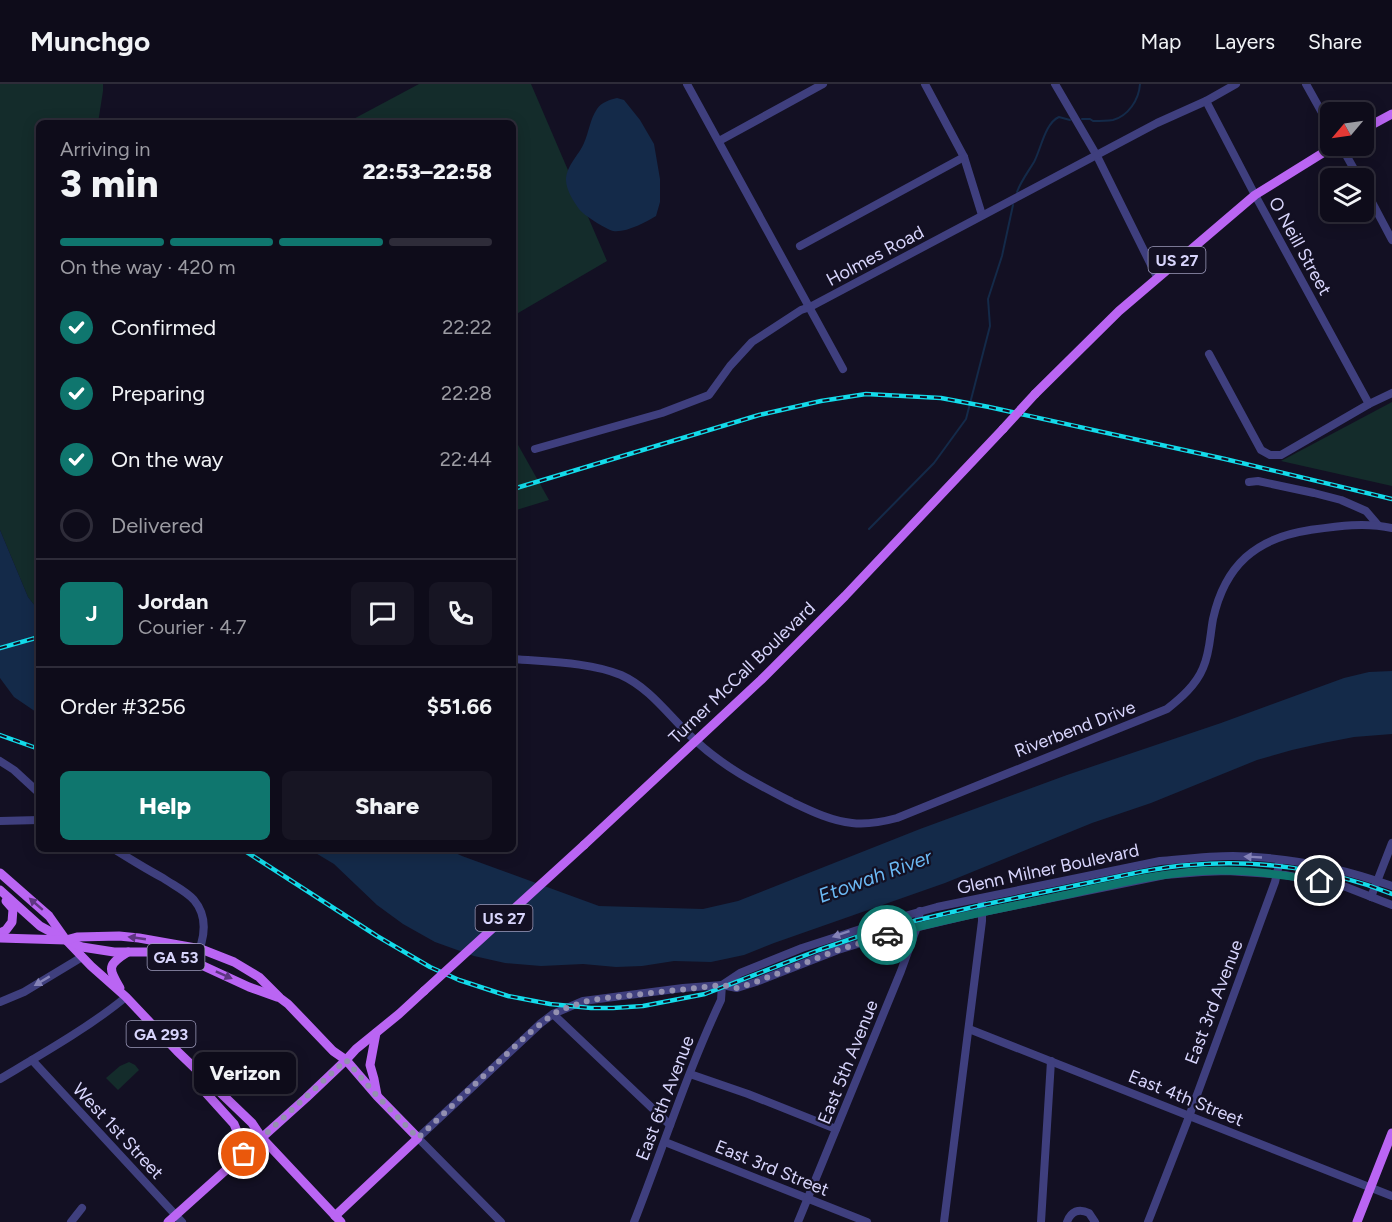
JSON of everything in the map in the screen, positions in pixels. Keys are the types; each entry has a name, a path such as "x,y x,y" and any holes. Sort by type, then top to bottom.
{"main road":[{"path":"1374,124 1392,114"},
{"name":"Turner McCall Boulevard","path":"175,1220 226,1169 356,1049 399,1014 761,680 845,597 1035,394 1119,311 1255,195 1320,155"},
{"name":"GA 293","path":"0,873 49,916 66,940 82,957 126,997 177,1051 252,1123 262,1138"},
{"name":"GA 293","path":"0,890 40,926 66,940"},
{"path":"0,895 14,913 12,922 6,930 0,933"},
{"name":"GA 53","path":"0,938 66,940 77,937 119,936 201,949 234,962 259,977 346,1060"},
{"name":"GA 53","path":"66,940 91,949 114,952 151,952 194,962 249,987 280,998"},
{"path":"126,997 112,975 111,969 115,961 128,952"},
{"path":"376,1033 370,1071 377,1096"},
{"path":"262,1138 336,1220 418,1138 346,1060"},
{"path":"196,1069 206,1093 237,1130 237,1150 226,1169"},
{"path":"1357,1222 1392,1132"}],"street":[{"path":"687,84 843,369"},
{"path":"718,141 823,84"},
{"path":"925,84 964,156 982,215"},
{"path":"1055,84 1097,156 1157,277"},
{"name":"Holmes Road","path":"535,449 662,413 709,395 730,366 752,342 801,310 1157,123 1206,101 1236,84"},
{"path":"1306,84 1320,109"},
{"name":"O Neill Street","path":"1206,101 1369,404"},
{"path":"800,246 964,156"},
{"path":"1374,206 1392,240"},
{"path":"1209,354 1261,450 1270,455 1281,455 1392,393"},
{"path":"1249,482 1257,481 1341,500 1366,511 1378,525"},
{"name":"Riverbend Drive","path":"516,659 597,668 622,676 643,688 695,741 745,778 836,820 851,823 877,823 897,818 1167,709 1193,685 1203,669 1218,600 1231,574 1240,562 1261,545 1273,539 1304,531 1358,524 1392,528"},
{"path":"0,760 36,791"},
{"path":"0,821 36,820"},
{"path":"1371,897 1392,843"},
{"path":"119,852 194,900 201,912 204,925 204,939 194,962"},
{"name":"Glenn Milner Boulevard","path":"722,985 740,973 802,948 850,931 920,911 1160,861 1234,856 1281,860 1333,869 1392,886"},
{"name":"East 3rd Avenue","path":"1148,1222 1281,860"},
{"name":"Glenn Milner Boulevard","path":"418,1138 526,1036 553,1014 583,1002 683,988 722,985 737,988 838,950 917,927 1165,875 1227,871 1277,874 1346,887 1392,905"},
{"path":"944,1222 982,921 982,898"},
{"name":"East 5th Avenue","path":"798,1222 889,1000 917,927 920,911"},
{"path":"0,1002 24,992 82,957"},
{"name":"East 6th Avenue","path":"634,1222 670,1125 721,1000 722,985"},
{"path":"0,1079 114,1007 126,997"},
{"path":"553,1014 670,1125"},
{"name":"East 4th Street","path":"969,1029 1392,1196"},
{"name":"West 1st Street","path":"32,1060 175,1220"},
{"path":"1041,1222 1051,1061"},
{"path":"690,1074 837,1129"},
{"path":"418,1138 501,1222"},
{"name":"East 3rd Street","path":"665,1142 867,1222"},
{"path":"71,1222 82,1208"},
{"path":"1067,1222 1072,1214 1080,1210 1089,1213 1095,1222"}],"green space":[{"path":"0,84 103,84 98,120 36,120 36,607 28,597 0,530"},
{"path":"419,84 531,84 607,261 516,314 516,120 352,120"},
{"path":"1392,402 1392,486 1281,461"},
{"path":"516,441 549,500 516,510"},
{"path":"129,1062 139,1070 118,1090 106,1078 120,1066"}],"water":[{"path":"617,98 624,100 640,120 654,144 660,179 660,202 656,216 636,226 613,231 581,212 570,195 566,180 568,170 584,143 597,109 603,103"},
{"path":"0,530 28,597 36,607 36,712 14,697 0,678"},
{"name":"Etowah River","path":"1392,671 1392,734 1354,737 1257,760 1151,803 1092,823 945,883 744,955 711,962 674,961 616,967 583,964 541,966 505,963 474,956 435,942 403,924 377,905 334,864 314,852 453,852 599,906 703,909 738,901 920,829 1067,775 1221,723 1344,678 1369,672"}],"waterway":[{"path":"1082,119 1113,120 1123,115 1132,106 1140,84"},
{"path":"1017,192 1034,162 1050,125 1059,117 1070,120"},
{"path":"869,529 934,463 966,419 990,326 988,299 1002,256 1013,205"}],"railway":[{"path":"516,488 759,415 866,394 941,398 989,407 1225,459 1392,499"},
{"path":"0,648 36,638"},
{"path":"0,735 36,748"},
{"path":"247,852 377,936 430,967 459,980 508,996 550,1004 591,1008 643,1006 705,994 880,929 982,905 1184,865 1241,863 1293,868 1344,878 1392,894"}],"way so far":[{"path":"244,1154 346,1060 418,1138 542,1022 573,1004 683,988 722,985 737,988 838,950 887,935"}],"place":[{"name":"Verizon","path":"244,1154"}],"route":[{"path":"887,935 969,915 1165,875 1227,871 1254,872 1320,881"}]}
